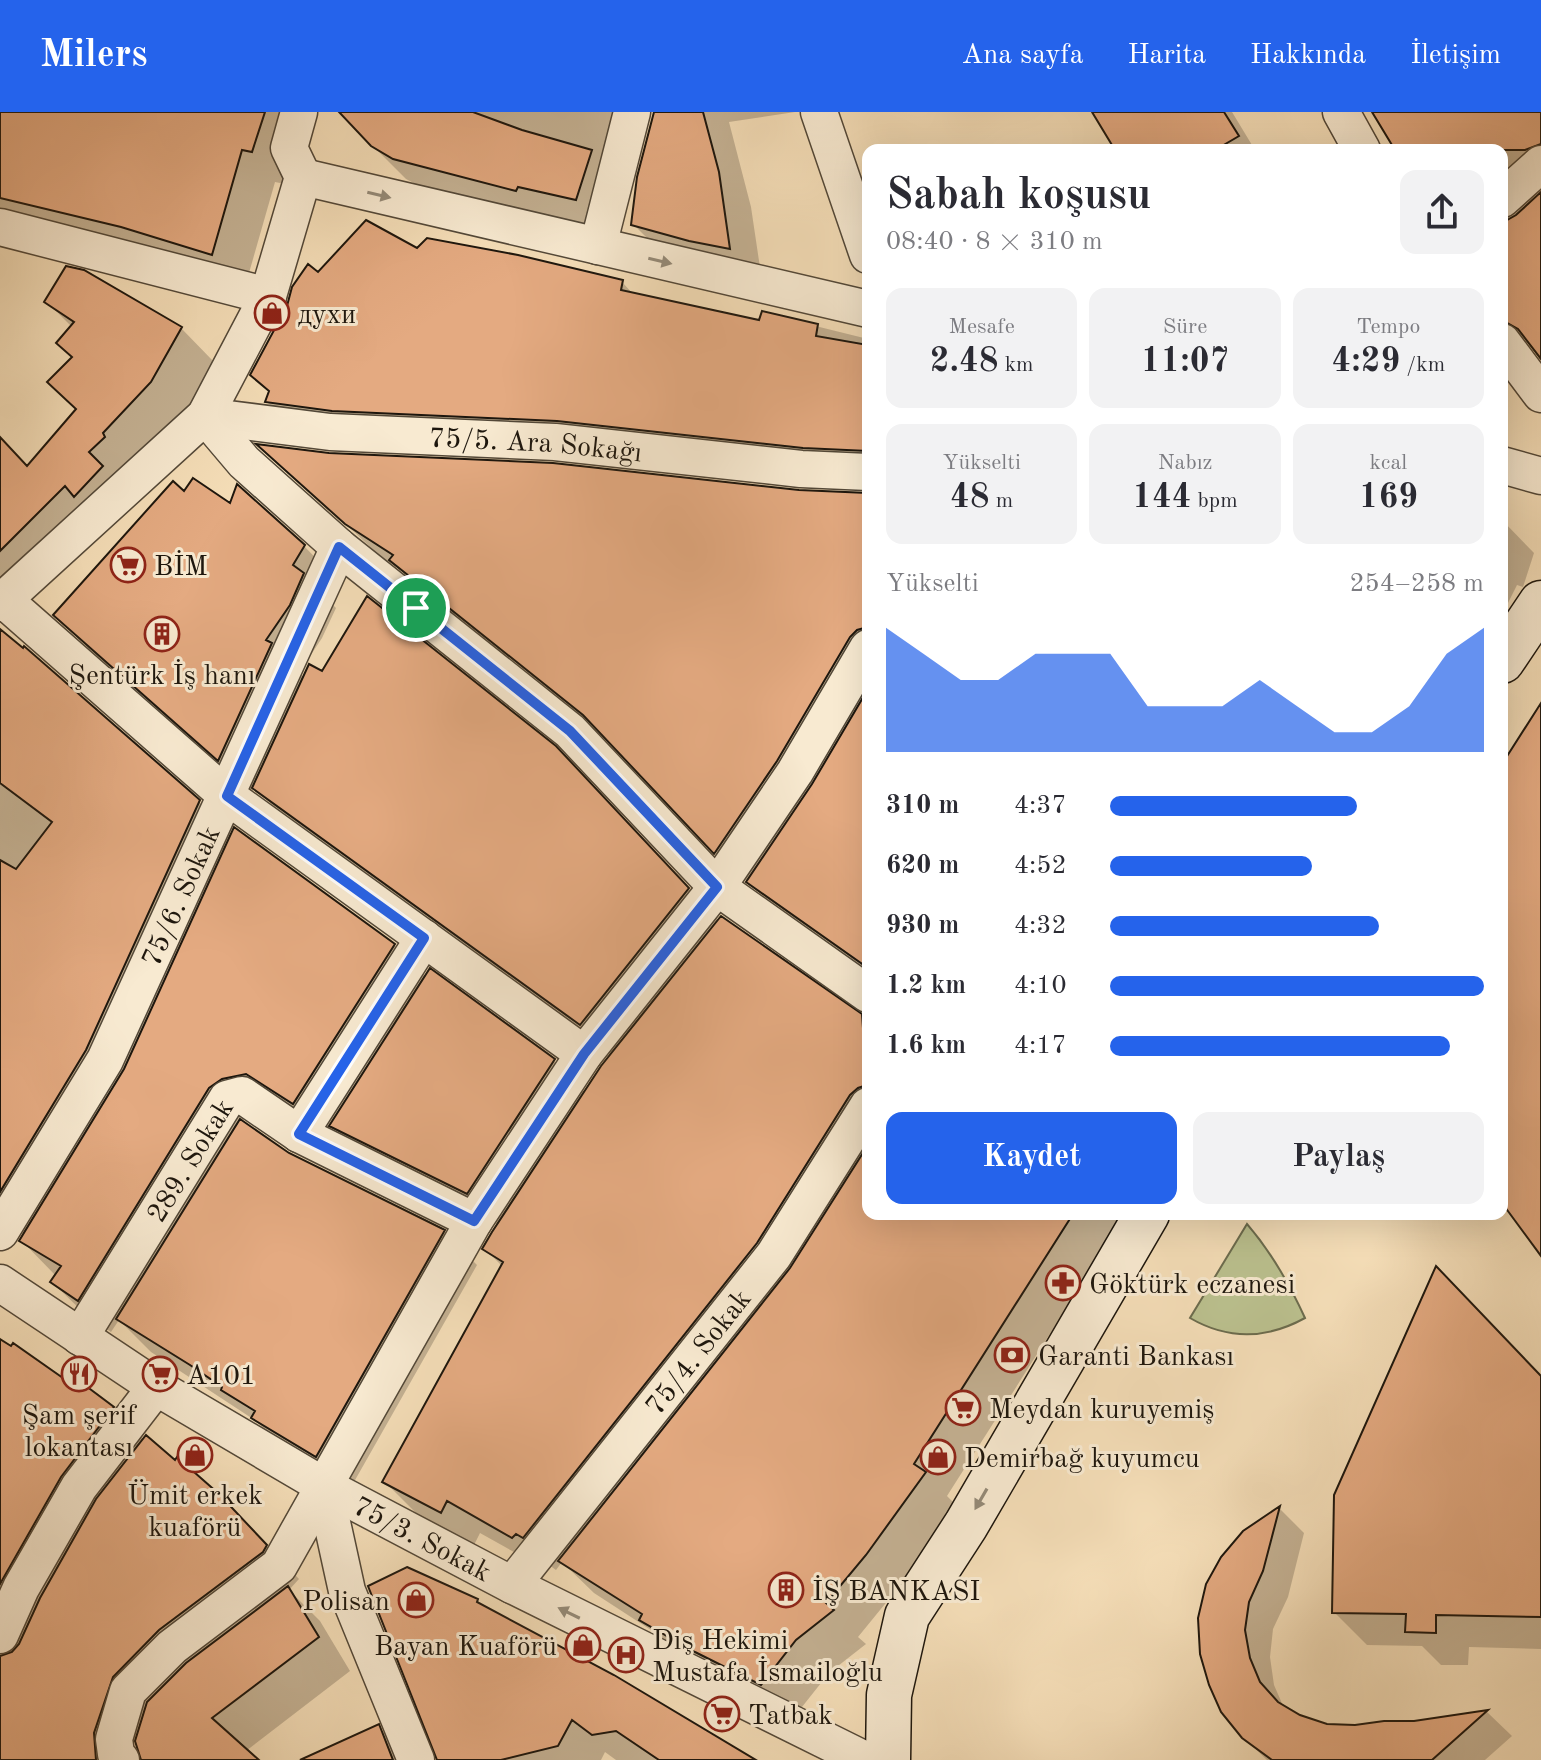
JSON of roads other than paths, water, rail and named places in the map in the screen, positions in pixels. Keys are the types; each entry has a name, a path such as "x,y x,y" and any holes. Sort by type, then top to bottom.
{"main road":[{"path":"888,1760 889,1695 907,1616 966,1525 1144,1220"}],"street":[{"path":"299,112 289,148 303,177 268,296 205,416 2,602 227,796 584,1054"},
{"path":"598,246 632,112"},
{"path":"819,112 862,237"},
{"path":"1341,112 1359,144"},
{"path":"1508,194 1541,164"},
{"path":"303,177 862,308"},
{"path":"0,227 268,296"},
{"path":"1508,350 1541,394"},
{"path":"205,416 244,462 339,547 570,731 717,887 862,990"},
{"name":"75/5. Ara Sokağı","path":"205,416 330,432 555,442 801,469 862,472"},
{"path":"1508,467 1541,476"},
{"name":"75/6. Sokak","path":"0,1232 105,1060 339,547"},
{"path":"121,1760 116,1754 114,1739 128,1691 172,1647 279,1566 474,1221 584,1054 717,887 795,772 862,658"},
{"path":"299,1134 424,938"},
{"name":"289. Sokak","path":"80,1337 227,1099 242,1095 299,1134 474,1221"},
{"name":"75/4. Sokak","path":"512,1585 774,1255 862,1116"},
{"name":"75/3. Sokak","path":"0,1283 156,1387 324,1486 512,1585 865,1760"},
{"path":"0,1635 21,1588 79,1487 156,1387"},
{"path":"324,1486 347,1591 416,1760"}],"place":[{"name":"духи","path":"272,313"},
{"name":"BİM","path":"128,565"},
{"name":"Şentürk İş hanı","path":"162,634"},
{"name":"Göktürk eczanesi","path":"1063,1283"},
{"name":"Garanti Bankası","path":"1012,1355"},
{"name":"Şam şerif lokantası","path":"79,1374"},
{"name":"A101","path":"160,1374"},
{"name":"Meydan kuruyemiş","path":"963,1408"},
{"name":"Ümit erkek kuaförü","path":"195,1455"},
{"name":"Demirbağ kuyumcu","path":"938,1457"},
{"name":"İŞ BANKASI","path":"786,1590"},
{"name":"Polisan","path":"416,1600"},
{"name":"Bayan Kuaförü","path":"583,1645"},
{"name":"Diş Hekimi Mustafa İsmailoğlu","path":"626,1655"},
{"name":"Tatbak","path":"722,1714"}]}
